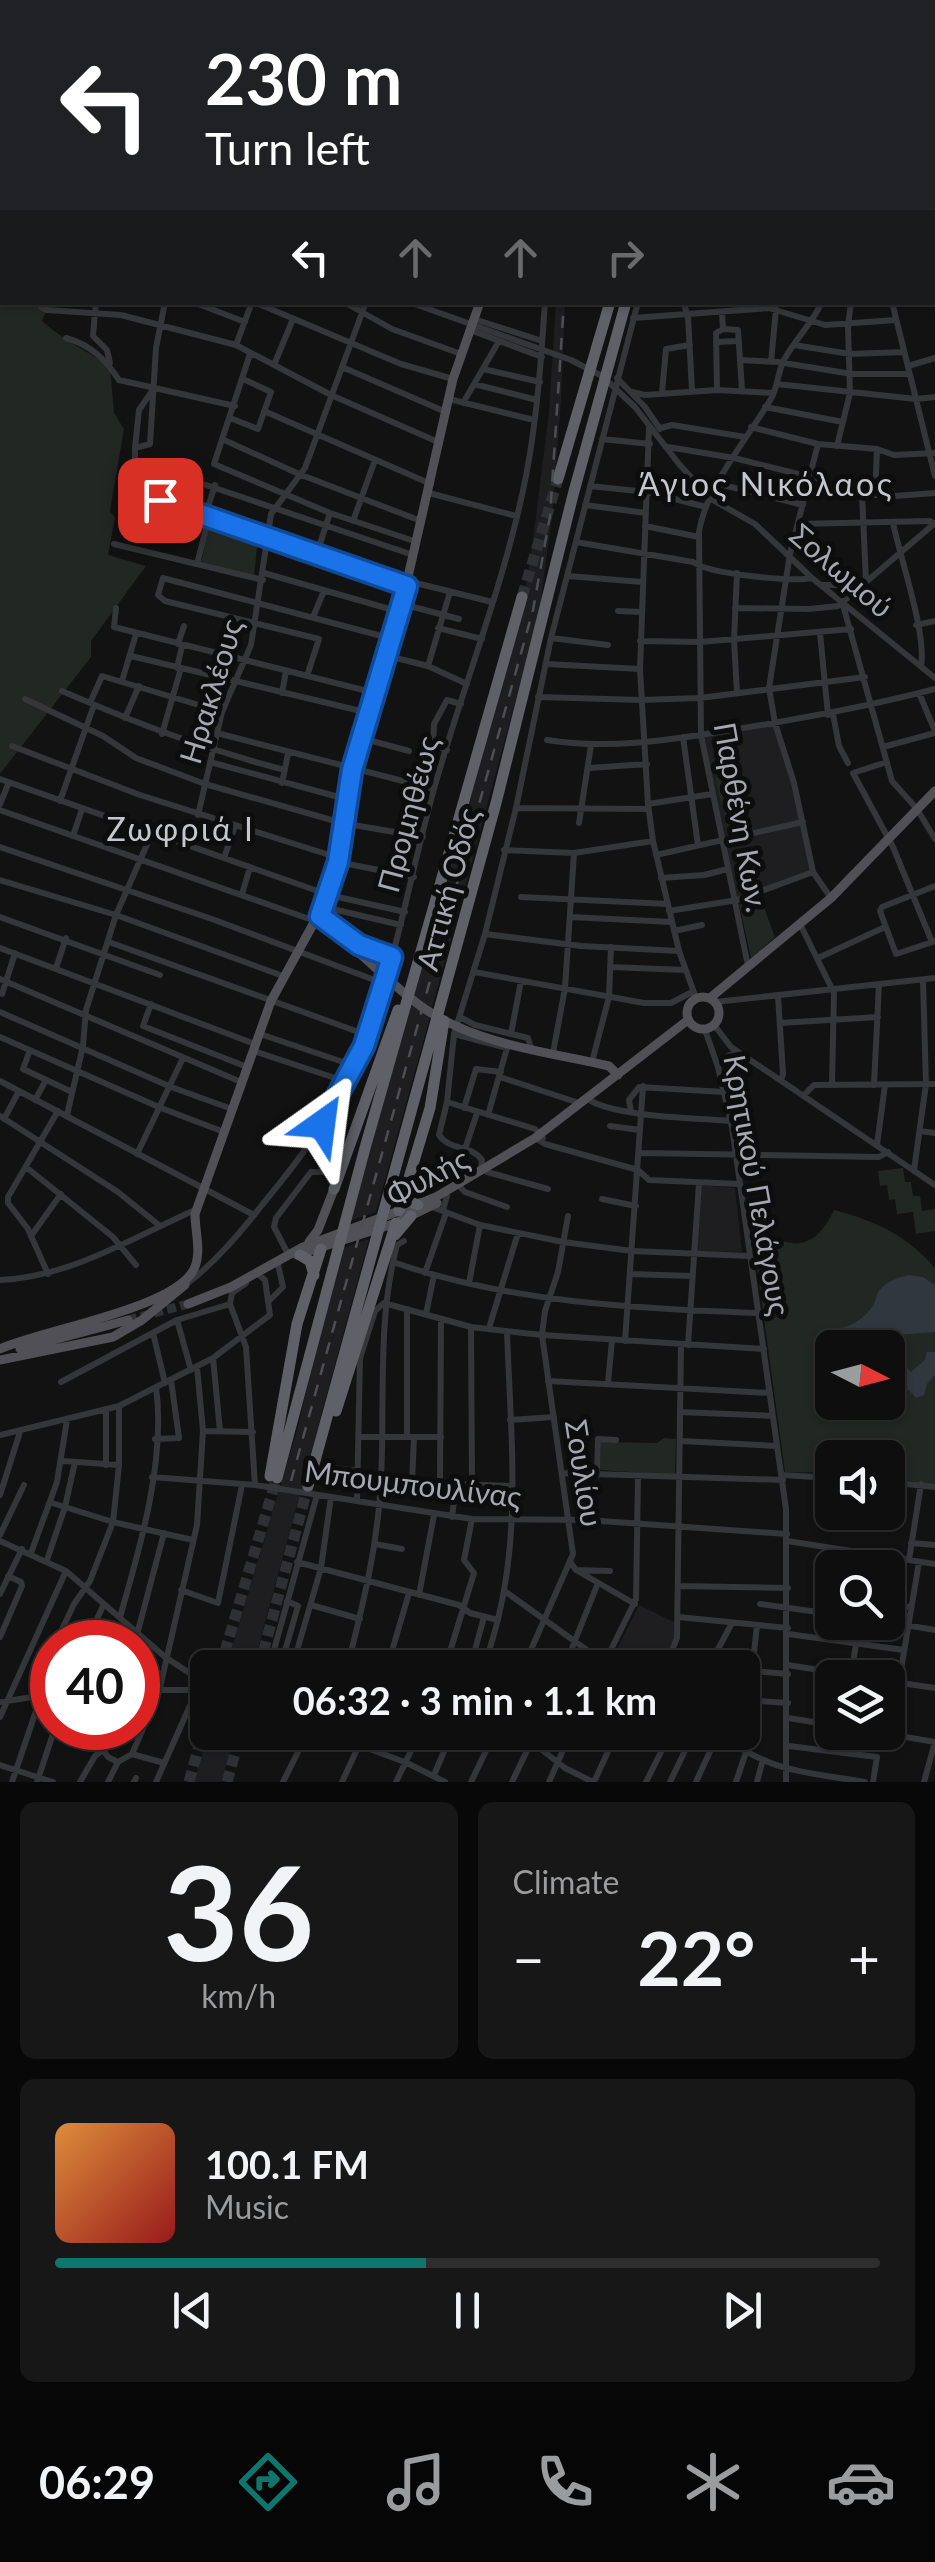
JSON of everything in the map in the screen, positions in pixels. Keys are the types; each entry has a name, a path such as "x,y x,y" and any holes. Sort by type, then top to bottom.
{"highway":[{"path":"558,479 609,305"},
{"name":"Αττική Οδός","path":"313,1490 322,1436 472,893 572,495 625,305"},
{"name":"Αττική Οδός","path":"314,1275 295,1334 274,1477 522,597"},
{"path":"322,1436 336,1412 389,1247 404,1215 405,1189 434,1090 442,1026 472,893"},
{"path":"334,1189 418,944 431,923"},
{"path":"314,1275 325,1243"},
{"path":"288,1257 310,1260 314,1275"}],"main road":[{"path":"1,1354 106,1339 142,1320 196,1272 196,1210 271,1002 329,894 352,770 408,583 453,379 479,305"},
{"path":"713,1000 831,898 935,791"},
{"path":"320,915 371,965 436,1016 462,1029 612,1068 618,1075"},
{"path":"694,995 713,1000 719,1016 710,1028 695,1028 688,1020 687,1010 694,995"},
{"name":"Φυλής","path":"188,1304 288,1257 447,1196 539,1138 688,1020"},
{"name":"Φυλής","path":"404,1215 484,1172"},
{"path":"288,1257 312,1238 334,1189"},
{"path":"322,1220 325,1243"},
{"path":"1,1354 169,1290 191,1274 199,1247"},
{"path":"134,1306 143,1310 142,1320"},
{"path":"1,1354 128,1320"}],"street":[{"path":"42,305 48,310 96,312 161,325 236,345 331,395 440,442"},
{"path":"96,305 94,336 107,350 120,380 234,406"},
{"path":"134,448 150,444 164,305"},
{"path":"202,305 245,322"},
{"path":"236,345 252,305"},
{"path":"260,305 351,344 453,379"},
{"path":"349,305 392,329 461,354"},
{"name":"Ηρακλέους","path":"198,814 222,712 245,660 255,624 276,506 305,468 365,305"},
{"path":"416,305 474,326 542,341"},
{"name":"Προμηθέως","path":"189,1282 217,1256 291,1171 347,1082 368,1036 401,926 434,789 516,516 540,382 544,305"},
{"path":"548,1189 484,1172 481,1156 444,1143 439,1135 447,1102 454,1034 485,934 552,638 637,305"},
{"path":"684,305 692,391"},
{"path":"782,362 820,305"},
{"path":"838,446 852,374 848,326 851,305"},
{"path":"633,318 722,313 744,306 776,309 812,322 848,326 896,315 935,473"},
{"path":"771,362 776,309"},
{"path":"722,313 723,329"},
{"path":"274,365 292,319"},
{"path":"474,326 498,341 542,357"},
{"name":"Σολωμού","path":"474,326 589,369 622,394 658,431 666,447 711,498 755,524 812,578 935,678"},
{"path":"718,390 716,342 717,331 723,329 737,329 742,390"},
{"path":"66,338 80,342 110,364"},
{"path":"463,403 498,341"},
{"path":"716,342 739,341"},
{"path":"662,392 666,349 690,346"},
{"path":"794,346 850,354 904,352"},
{"path":"250,354 212,462 330,513 418,542"},
{"path":"740,360 782,362 852,374 908,370 935,358"},
{"name":"Παρθένη Κων.","path":"748,966 700,735 699,538 706,506 750,427 774,393 782,362"},
{"path":"342,367 446,412"},
{"path":"482,369 540,382"},
{"path":"617,378 645,407 658,431"},
{"path":"230,418 258,428 271,392 242,379"},
{"path":"474,384 537,400"},
{"path":"777,384 916,399 935,397"},
{"path":"155,387 139,410 134,459 140,463 414,556"},
{"path":"632,392 774,393"},
{"path":"645,407 646,398 652,394"},
{"path":"449,399 534,420"},
{"path":"765,408 843,422"},
{"path":"264,411 430,489 516,516"},
{"path":"474,972 644,1003 670,1003 694,995 668,907 648,806 640,669 650,444 647,422"},
{"path":"650,444 658,431 672,426 745,436"},
{"path":"750,427 818,444 877,449 894,455 932,453"},
{"path":"222,439 299,474 422,521"},
{"path":"601,439 650,444"},
{"path":"818,444 790,554 769,688 813,872 831,898"},
{"path":"666,447 734,458 810,478 838,491 875,495 935,493"},
{"path":"875,495 877,449"},
{"path":"354,521 375,460"},
{"path":"719,484 803,505"},
{"path":"197,564 214,485"},
{"path":"590,486 647,492 706,506"},
{"path":"862,494 864,584"},
{"path":"160,500 339,564 492,602"},
{"path":"585,505 646,513"},
{"path":"316,553 330,513"},
{"path":"894,523 916,625 920,666"},
{"path":"798,524 935,523"},
{"path":"734,608 810,609 843,603 935,523"},
{"path":"645,526 699,538"},
{"path":"576,542 736,573 812,578"},
{"path":"114,544 459,619"},
{"path":"736,573 737,693"},
{"path":"568,576 642,582"},
{"path":"315,638 165,600 158,595 163,578 393,639"},
{"path":"822,585 864,584"},
{"path":"307,676 324,591"},
{"path":"428,666 450,592"},
{"path":"843,603 892,781 917,809 935,839"},
{"path":"116,608 114,628 377,694"},
{"path":"618,611 641,612"},
{"path":"916,625 935,621"},
{"path":"162,734 174,697 184,626"},
{"path":"438,628 482,639"},
{"path":"640,642 734,640 851,629"},
{"path":"820,633 824,683 839,746 848,763"},
{"path":"122,681 136,634"},
{"path":"552,638 608,646"},
{"path":"131,656 370,714"},
{"path":"388,656 428,666 468,684"},
{"path":"546,664 640,669"},
{"path":"282,693 286,671"},
{"path":"60,801 102,676 222,712"},
{"path":"538,697 700,698 865,677"},
{"path":"125,718 138,686"},
{"path":"547,740 591,744 700,735 831,715 935,689"},
{"path":"62,691 212,752 285,770"},
{"path":"883,747 935,732 932,716 919,694"},
{"path":"25,699 136,758 205,784 342,824 423,837"},
{"path":"446,750 433,745 434,724 447,700 461,704"},
{"path":"216,733 434,789"},
{"path":"683,737 698,845"},
{"path":"361,738 410,752"},
{"path":"579,823 591,744"},
{"path":"12,746 338,860 414,877"},
{"path":"282,783 288,754"},
{"path":"210,762 346,799"},
{"path":"888,762 852,773 889,838 915,895 934,942 896,954 880,910 915,895 935,886"},
{"path":"589,768 647,764"},
{"path":"0,779 250,868 329,894 404,912"},
{"path":"9,782 0,807 73,836 242,894 320,915 401,926"},
{"path":"516,808 648,806 712,794"},
{"path":"73,836 82,809"},
{"path":"656,856 803,822"},
{"path":"224,858 235,826"},
{"path":"66,1115 86,1016 116,916 152,833"},
{"path":"504,850 574,853 653,841"},
{"path":"0,846 127,888 385,984"},
{"path":"553,1053 565,988 574,853"},
{"path":"242,894 250,868"},
{"path":"662,878 728,869"},
{"path":"521,897 668,907 734,900 813,872"},
{"path":"0,880 116,916 283,976"},
{"path":"320,915 359,945 392,957"},
{"path":"0,916 160,975"},
{"path":"570,917 672,922"},
{"path":"800,923 834,989 832,1085"},
{"path":"674,931 702,925"},
{"path":"818,958 884,927"},
{"path":"485,934 679,952"},
{"path":"56,968 66,938"},
{"path":"109,942 368,1036"},
{"path":"592,1062 609,997 611,947"},
{"path":"0,948 255,1043 347,1082"},
{"path":"2,994 2,980 15,953"},
{"path":"610,967 685,970"},
{"path":"713,1000 935,978"},
{"path":"2,980 242,1082"},
{"path":"914,1170 930,1084 923,980"},
{"path":"511,1034 520,981"},
{"path":"874,1085 879,984"},
{"path":"778,996 781,1080"},
{"path":"152,1004 143,1026 247,1066"},
{"path":"0,1012 171,1087 232,1109"},
{"path":"460,1016 466,1022 530,1039 531,1048"},
{"path":"780,1023 878,1016"},
{"path":"710,1028 738,1052 935,1184"},
{"name":"Κρητικού Πελάγους","path":"710,1028 737,1156 782,1477 788,1588 786,1782"},
{"path":"454,1034 507,1048 488,1115"},
{"path":"0,1037 224,1132"},
{"path":"255,1043 355,1066"},
{"path":"926,1046 935,1046"},
{"path":"30,1050 22,1069 72,1092"},
{"path":"718,1067 726,1057 738,1052"},
{"path":"137,1154 182,1058"},
{"path":"464,1108 476,1069 631,1112 730,1121"},
{"path":"35,1100 46,1080"},
{"path":"0,1081 254,1215"},
{"path":"804,1094 814,1086 930,1084"},
{"path":"877,1145 885,1085"},
{"path":"631,1112 632,1092 643,1086 724,1092"},
{"path":"625,1341 643,1086"},
{"path":"19,1091 2,1117 118,1192 160,1226"},
{"path":"447,1102 537,1130 539,1138 638,1170 649,1180 740,1184"},
{"path":"48,1274 32,1236 8,1203 8,1197 58,1111"},
{"path":"464,1149 477,1112"},
{"path":"610,1126 640,1130"},
{"path":"920,1131 935,1133"},
{"path":"639,1152 879,1157 888,1152"},
{"path":"26,1167 119,1245 136,1264"},
{"path":"270,1301 283,1287 288,1257 274,1227 276,1218 314,1171 330,1173 334,1189"},
{"path":"673,1650 678,1617 680,1387 699,1183"},
{"path":"461,1188 507,1207"},
{"path":"32,1236 60,1194"},
{"path":"426,1314 430,1274 445,1212 442,1203 447,1196"},
{"path":"602,1200 636,1206"},
{"path":"404,1215 436,1207 480,1224 563,1242 632,1251 749,1256"},
{"path":"0,1280 48,1274 196,1210"},
{"name":"Σουλίου","path":"530,1650 562,1574 573,1567 570,1520 542,1335 568,1216"},
{"path":"469,1284 480,1224"},
{"path":"489,1329 518,1233"},
{"path":"352,1650 369,1583 380,1505 384,1303 397,1244 404,1241"},
{"path":"199,1247 207,1256 217,1256"},
{"path":"254,1486 243,1336 230,1304 232,1293 288,1257"},
{"path":"392,1262 469,1284 548,1300 758,1313"},
{"path":"630,1274 692,1276"},
{"path":"0,1435 119,1406 213,1358 269,1316 266,1280 259,1275"},
{"path":"384,1303 471,1327 764,1349"},
{"path":"358,1501 361,1353 375,1311 384,1303"},
{"path":"62,1382 177,1320 230,1304"},
{"path":"408,1309 412,1483"},
{"path":"440,1485 441,1319"},
{"path":"177,1320 194,1369 203,1431 201,1481 193,1540 160,1690 190,1690"},
{"path":"471,1327 472,1485"},
{"path":"489,1650 506,1592 512,1520 507,1331"},
{"path":"154,1333 179,1438 155,1439"},
{"path":"608,1384 612,1340"},
{"path":"213,1358 220,1431"},
{"path":"548,1381 770,1393"},
{"path":"24,1485 0,1538 66,1571 120,1618 145,1529 156,1388"},
{"path":"66,1620 87,1587 112,1522 119,1406"},
{"path":"106,1410 106,1464"},
{"path":"680,1412 774,1416"},
{"path":"510,1420 554,1417"},
{"path":"31,1553 52,1502 63,1461 67,1420"},
{"path":"0,1495 21,1431"},
{"path":"203,1431 253,1432"},
{"path":"361,1437 441,1437"},
{"path":"597,1475 598,1439 616,1440"},
{"path":"681,1441 778,1446"},
{"path":"63,1461 118,1464"},
{"path":"47,1560 75,1462"},
{"path":"324,1467 359,1471"},
{"path":"563,1473 681,1479 815,1478"},
{"name":"Μπουμπουλίνας","path":"152,1477 313,1490 331,1497 452,1517 680,1526 787,1538 846,1550"},
{"path":"613,1650 635,1604 638,1477"},
{"path":"381,1481 512,1486"},
{"path":"905,1483 935,1487"},
{"path":"181,1590 218,1603 242,1484"},
{"path":"910,1560 921,1484"},
{"path":"452,1517 456,1485"},
{"path":"274,1650 313,1490"},
{"path":"297,1650 321,1568 331,1497"},
{"path":"52,1502 112,1522 193,1540"},
{"path":"418,1595 434,1515"},
{"path":"451,1650 474,1572 464,1556 472,1519"},
{"path":"142,1620 164,1533"},
{"path":"911,1542 935,1545"},
{"path":"375,1544 402,1549"},
{"path":"0,1594 22,1549"},
{"name":"Μπουμπουλίνας","path":"905,1559 935,1564"},
{"path":"297,1562 459,1605 498,1620"},
{"path":"902,1660 919,1562"},
{"path":"573,1567 635,1604"},
{"path":"573,1567 610,1571"},
{"path":"0,1717 3,1701 66,1571"},
{"path":"0,1637 22,1586 22,1582 8,1576"},
{"path":"572,1650 598,1582"},
{"path":"678,1586 788,1588"},
{"path":"506,1592 585,1650"},
{"path":"392,1650 409,1593"},
{"path":"285,1650 298,1605 287,1601"},
{"path":"96,1620 104,1604"},
{"path":"311,1604 360,1619"},
{"path":"760,1604 815,1612"},
{"path":"905,1606 910,1607"},
{"path":"475,1650 484,1617"},
{"path":"678,1617 756,1625 904,1650"},
{"path":"281,1623 292,1626"},
{"path":"718,1650 732,1623"},
{"path":"754,1650 756,1625"},
{"path":"905,1625 935,1630"},
{"path":"854,1660 856,1644"},
{"path":"160,1654 190,1674"},
{"path":"760,1671 815,1673"},
{"path":"905,1683 935,1688"},
{"path":"3,1701 30,1697"},
{"path":"760,1702 788,1704"},
{"path":"156,1782 190,1705"},
{"path":"788,1718 815,1722"},
{"path":"12,1782 30,1731"},
{"path":"905,1737 935,1742 932,1769 924,1782"},
{"path":"788,1746 877,1756 873,1782"},
{"path":"38,1780 47,1750"},
{"path":"80,1782 103,1750 118,1762"},
{"path":"108,1782 118,1762 134,1750"},
{"path":"283,1782 299,1750"},
{"path":"353,1782 343,1780 359,1750"},
{"path":"372,1750 446,1782"},
{"path":"396,1782 413,1750"},
{"path":"434,1775 445,1750"},
{"path":"471,1782 486,1750"},
{"path":"512,1782 528,1750"},
{"path":"542,1750 594,1782 609,1750"},
{"path":"549,1782 563,1750"},
{"path":"646,1782 663,1750"},
{"path":"670,1782 685,1750"},
{"path":"696,1782 710,1750"},
{"path":"740,1750 762,1763 788,1770 865,1782"},
{"path":"132,1754 164,1763"},
{"path":"736,1782 745,1754"},
{"path":"757,1782 762,1763"},
{"path":"0,1765 53,1782"}],"shaded area":[{"path":"0,305 37,305 46,312 42,321 50,328 110,367 114,413 124,429 110,511 115,518 108,555 146,566 91,641 91,657 0,774"},
{"path":"556,305 565,305 552,516 539,614 432,1008 414,996 518,629 549,412"},
{"path":"215,522 258,538 254,576 201,562 210,524"},
{"path":"775,723 795,788 812,872 736,899 701,735"},
{"path":"736,773 751,829 729,835 715,778"},
{"path":"760,897 775,937 751,958 739,904"},
{"path":"412,1004 430,1017 376,1212 347,1222"},
{"path":"903,1168 913,1196 920,1196 922,1211 935,1209 935,1231 916,1234 913,1212 897,1214 887,1185 880,1186 878,1171"},
{"path":"701,1185 735,1188 742,1252 697,1251"},
{"path":"834,1210 877,1224 902,1238 935,1268 935,1485 905,1480 905,1440 815,1440 815,1473 785,1472 751,1224 757,1222 790,1243 810,1240"},
{"path":"369,1239 258,1650 231,1650 297,1430 340,1249"},
{"path":"908,1275 923,1277 935,1285 935,1332 831,1330 860,1320 892,1280"},
{"path":"927,1352 935,1352 935,1375 924,1395 916,1398 905,1390 905,1367 911,1372 925,1360"},
{"path":"664,1438 676,1439 675,1475 600,1470 601,1442 657,1443"},
{"path":"639,1605 676,1623 671,1650 616,1650"},
{"path":"203,1750 231,1750 221,1782 194,1782"}],"tunnel":[{"path":"522,597 558,479"},
{"path":"128,1320 188,1304"},
{"path":"225,1650 276,1480"},
{"path":"264,1650 308,1486"},
{"path":"189,1782 198,1750"},
{"path":"227,1782 236,1750"}],"railway":[{"path":"291,1481 533,610 550,516 564,305"}],"district":[{"name":"Άγιος Νικόλαος","path":"766,483"},
{"name":"Ζωφριά Ι","path":"181,828"}],"route":[{"path":"160,500 407,586 352,770 338,862 320,916 359,945 392,957 364,1046 322,1124"}]}
